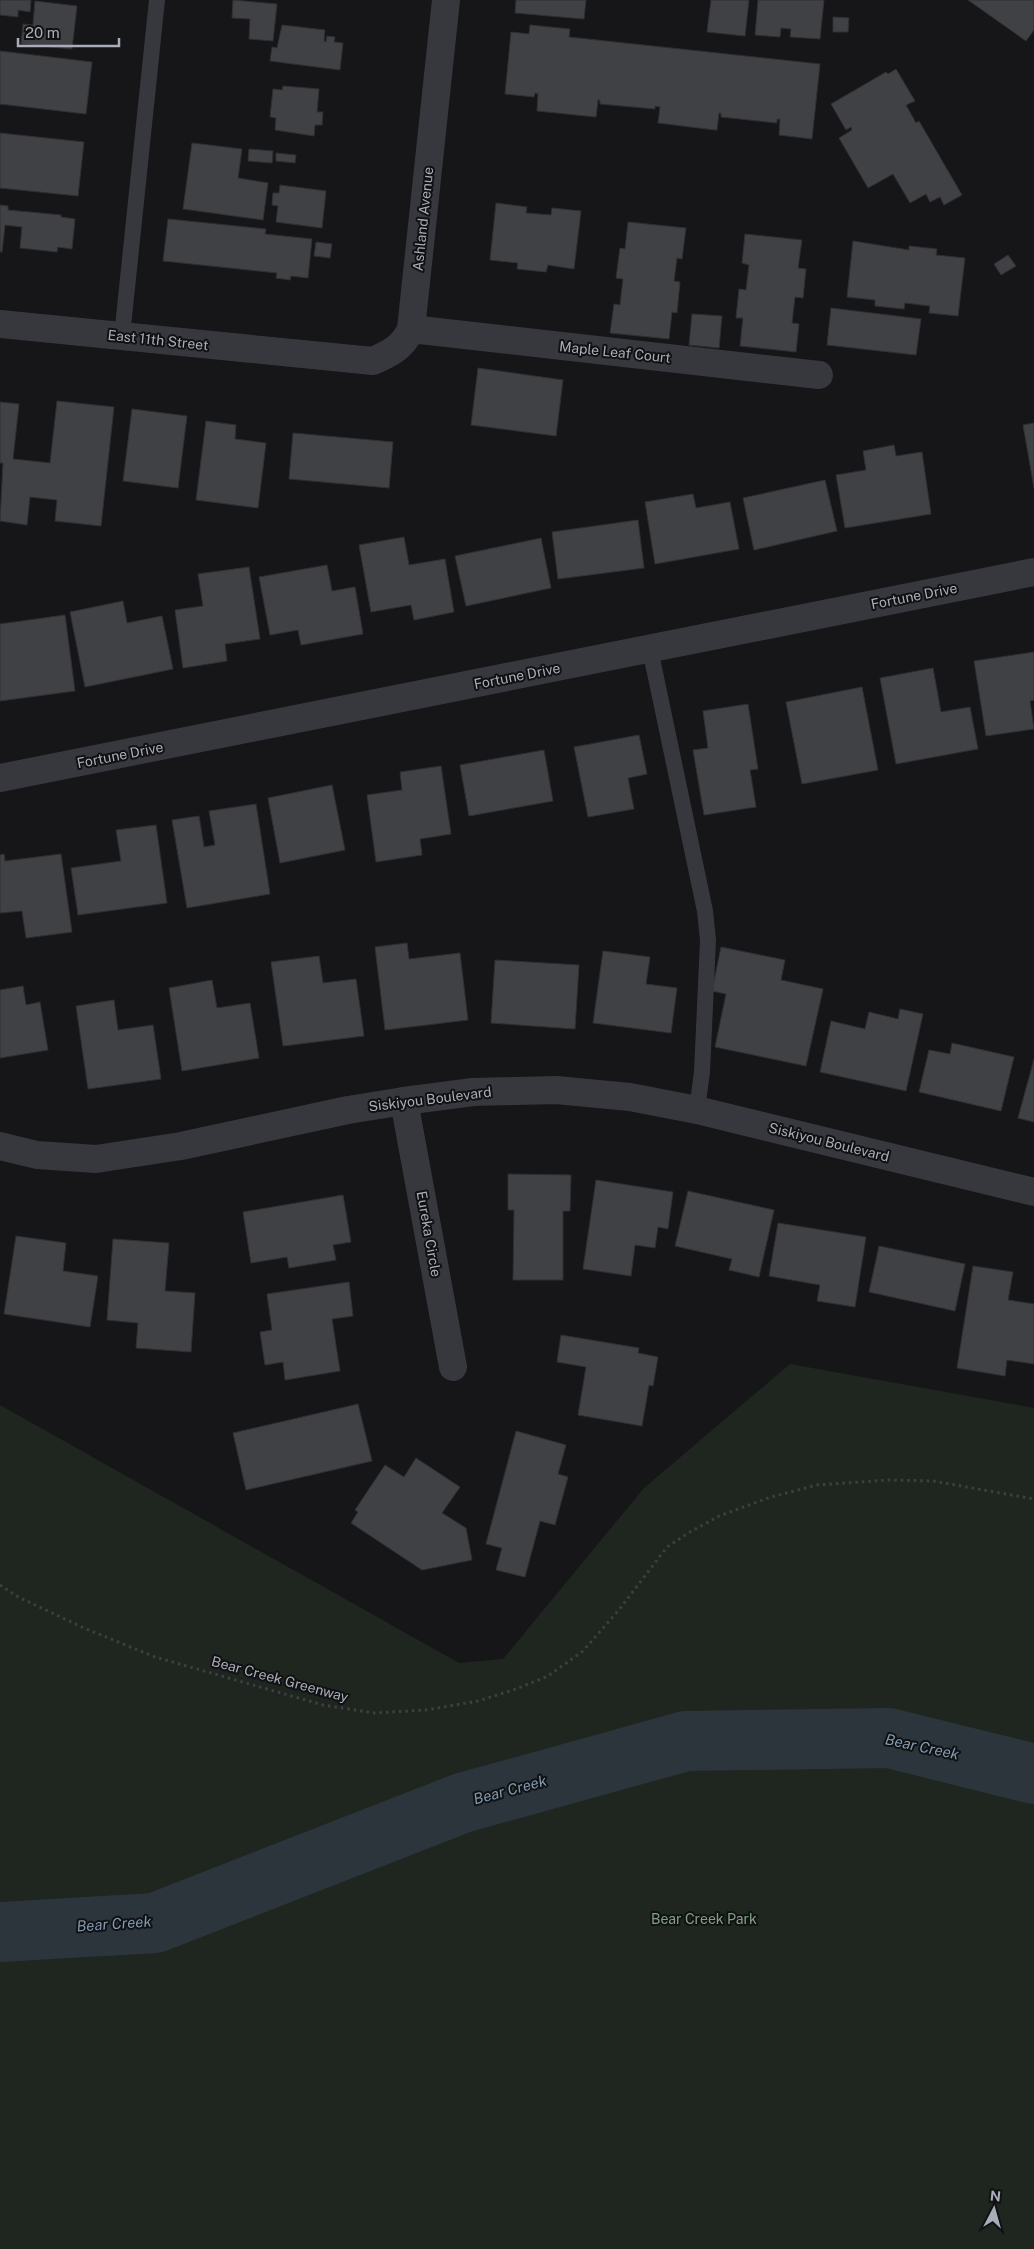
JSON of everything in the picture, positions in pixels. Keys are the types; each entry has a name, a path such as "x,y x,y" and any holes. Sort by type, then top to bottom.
{"street":[{"name":"Ashland Avenue","path":"316,355 374,361 405,343 411,329 446,0"},
{"name":"East 11th Street","path":"0,324 316,355"},
{"name":"Maple Leaf Court","path":"411,329 819,375"},
{"name":"Fortune Drive","path":"0,778 1034,572"},
{"name":"Siskiyou Boulevard","path":"0,1146 37,1155 96,1159 181,1146 348,1110 404,1101 473,1092 556,1090 630,1097 697,1110 1034,1192"},
{"name":"Eureka Circle","path":"404,1101 453,1367"}],"lane":[{"path":"122,336 157,0"},
{"path":"650,649 706,911 708,940 702,1072 697,1110"}],"path":[{"name":"Bear Creek Greenway","path":"0,1585 18,1598 155,1657 323,1705 374,1713 426,1710 478,1701 548,1676 583,1651 618,1611 667,1547 719,1516 771,1497 817,1485 889,1480 933,1481 1034,1499"}],"green space":[{"name":"Bear Creek Park","path":"790,1364 1034,1408 1034,2249 0,2249 0,1405 459,1663 503,1659 644,1488"}],"building":[{"path":"0,0 31,0 30,12 18,10 18,17 0,15"},
{"path":"233,0 277,4 273,41 249,39 250,19 232,18"},
{"path":"516,0 586,0 584,19 515,13"},
{"path":"711,0 749,0 745,36 707,32"},
{"path":"758,0 824,0 820,39 790,37 791,29 781,28 780,37 755,35"},
{"path":"968,0 1034,0 1034,30 1026,41"},
{"path":"35,1 77,6 72,49 21,44 23,24 33,25"},
{"path":"833,17 849,18 848,32 833,32"},
{"path":"282,25 325,30 324,41 326,42 327,36 335,37 334,42 343,43 340,70 270,61 272,47 277,48"},
{"path":"530,25 570,29 569,37 820,64 812,139 779,135 780,119 777,119 777,123 721,117 721,113 719,113 717,130 715,130 658,123 660,107 655,106 655,109 600,104 600,100 598,100 596,117 537,111 538,94 535,93 534,97 505,94 511,32 529,34"},
{"path":"0,51 92,62 86,114 0,104"},
{"path":"896,69 915,101 906,105 916,123 919,121 962,195 944,205 940,197 930,202 926,194 910,203 893,174 868,188 839,138 852,130 851,127 846,130 831,104 886,72 888,74"},
{"path":"283,86 319,89 317,112 323,112 322,125 315,125 314,136 275,130 276,118 270,117 273,89 282,90"},
{"path":"0,133 84,142 78,196 0,188"},
{"path":"192,143 242,149 238,178 268,183 263,220 183,209"},
{"path":"249,149 273,151 272,163 248,161"},
{"path":"276,153 296,155 295,163 276,161"},
{"path":"280,185 326,191 322,228 276,222 278,206 272,205 273,193 279,193"},
{"path":"496,203 527,207 526,213 551,215 552,208 581,211 574,269 548,265 546,272 517,269 518,263 490,260"},
{"path":"0,205 8,206 8,210 61,215 61,217 75,219 72,249 58,247 57,252 20,248 22,227 5,225 2,252 0,252"},
{"path":"168,219 266,229 265,234 312,239 308,278 291,276 290,280 276,278 277,273 163,261"},
{"path":"628,222 686,228 682,259 677,258 674,281 680,282 677,313 672,312 669,339 610,333 614,304 620,305 623,279 616,278 620,248 625,249"},
{"path":"745,234 802,240 798,268 806,269 803,298 795,297 792,323 799,324 796,352 740,346 743,318 736,318 739,289 746,290 749,265 742,263"},
{"path":"853,241 909,250 909,246 937,249 936,255 965,258 958,316 929,313 930,306 905,303 904,309 875,306 875,300 847,297"},
{"path":"316,242 332,244 330,258 314,256"},
{"path":"1008,255 1016,266 1001,275 994,264"},
{"path":"831,308 921,319 916,355 827,345"},
{"path":"692,314 722,316 719,348 689,345"},
{"path":"478,368 563,380 556,436 471,425"},
{"path":"57,401 114,407 101,526 55,521 57,500 30,497 27,525 0,521 3,463 0,463 0,402 19,404 13,459 50,463"},
{"path":"132,409 187,416 178,488 123,481"},
{"path":"206,421 236,425 235,439 266,443 258,508 196,500"},
{"path":"1034,423 1034,488 1023,425"},
{"path":"293,433 393,442 389,488 289,479"},
{"path":"894,445 896,456 922,452 931,514 845,528 836,475 866,470 863,451"},
{"path":"825,480 837,531 754,550 743,498"},
{"path":"693,494 696,508 730,502 739,549 655,564 645,502"},
{"path":"638,520 644,568 558,579 552,532"},
{"path":"404,537 409,565 445,559 454,612 414,620 411,605 371,612 359,545"},
{"path":"541,538 551,588 466,606 455,556"},
{"path":"327,565 332,591 355,587 363,634 301,645 298,630 270,635 259,577"},
{"path":"249,567 260,639 225,644 227,661 183,668 175,610 203,606 198,574"},
{"path":"123,601 127,623 162,616 173,669 85,687 70,612"},
{"path":"65,615 75,691 0,701 0,624"},
{"path":"1034,652 1034,700 1030,701 1034,729 986,736 974,661"},
{"path":"933,668 941,712 970,707 978,749 896,764 880,678"},
{"path":"862,687 878,770 802,784 786,702"},
{"path":"748,704 758,769 750,770 756,807 704,815 693,750 708,748 703,711"},
{"path":"639,735 647,774 628,778 634,809 588,817 574,747"},
{"path":"544,750 553,801 469,816 460,765"},
{"path":"441,766 451,834 420,839 422,855 376,862 367,795 402,790 400,772"},
{"path":"332,785 345,850 280,863 268,798"},
{"path":"256,804 270,894 187,908 172,820 199,816 204,847 215,845 209,811"},
{"path":"156,825 167,903 78,915 71,868 121,861 116,830"},
{"path":"4,854 5,861 61,854 72,932 26,938 22,911 0,913 0,855"},
{"path":"407,943 409,959 460,953 468,1020 385,1030 375,947"},
{"path":"721,947 785,960 781,980 823,989 806,1066 715,1047 726,994 712,991"},
{"path":"603,951 650,957 646,984 677,988 671,1033 593,1023"},
{"path":"319,956 323,983 356,979 364,1036 283,1046 271,962"},
{"path":"495,960 579,965 575,1029 491,1023"},
{"path":"212,980 217,1008 250,1003 259,1058 182,1071 169,988"},
{"path":"23,986 26,1005 40,1002 48,1050 0,1058 0,990"},
{"path":"114,1000 118,1030 153,1025 161,1079 88,1089 76,1006"},
{"path":"900,1009 923,1014 906,1091 820,1072 831,1021 865,1029 869,1012 898,1019"},
{"path":"952,1043 1014,1057 1001,1111 919,1092 929,1050 950,1054"},
{"path":"1034,1059 1034,1122 1018,1118"},
{"path":"508,1174 571,1175 570,1211 563,1211 563,1280 513,1280 514,1210 508,1210"},
{"path":"596,1180 673,1192 668,1229 658,1227 655,1248 635,1245 631,1276 583,1269"},
{"path":"688,1191 774,1210 759,1277 729,1270 732,1259 675,1246"},
{"path":"343,1195 351,1242 333,1245 336,1260 289,1268 287,1257 251,1263 243,1212"},
{"path":"778,1223 866,1237 855,1307 817,1301 820,1285 769,1276"},
{"path":"16,1236 66,1243 63,1271 98,1276 90,1327 4,1314"},
{"path":"113,1239 169,1243 165,1291 195,1293 191,1352 136,1348 138,1323 107,1320"},
{"path":"879,1246 965,1264 955,1311 869,1292"},
{"path":"973,1266 1013,1272 1008,1300 1034,1304 1034,1364 1007,1360 1005,1376 957,1368"},
{"path":"349,1282 353,1316 332,1319 340,1371 285,1380 283,1362 265,1365 260,1332 272,1330 267,1294"},
{"path":"561,1335 639,1348 638,1353 658,1357 653,1386 649,1385 642,1426 578,1415 586,1367 557,1362"},
{"path":"358,1404 372,1461 246,1490 233,1433"},
{"path":"516,1431 566,1445 558,1474 568,1477 555,1525 540,1521 525,1577 496,1570 502,1548 486,1544"},
{"path":"416,1458 460,1487 442,1513 466,1528 472,1560 422,1570 351,1523 358,1512 355,1510 385,1465 404,1477"}],"waterway":[{"name":"Bear Creek","path":"0,1932 155,1923 462,1803 686,1741 889,1738 1034,1774"}]}
